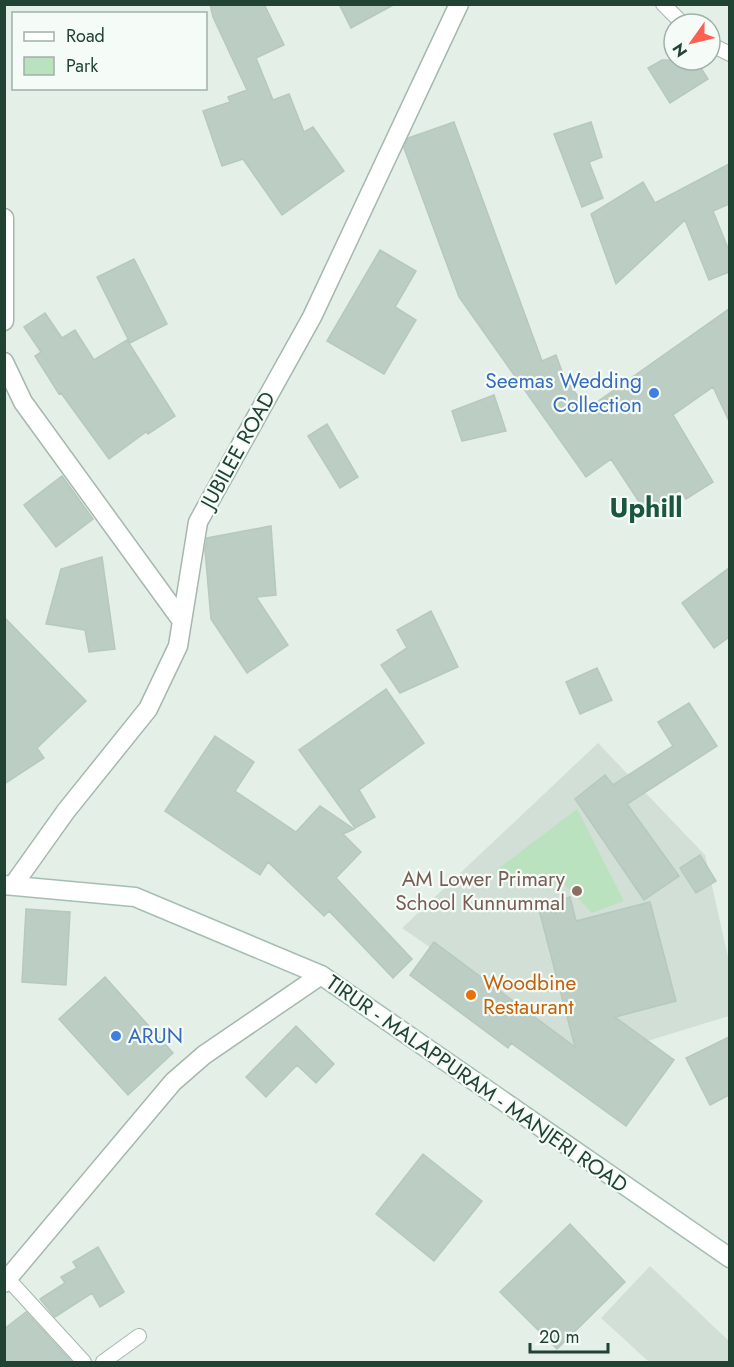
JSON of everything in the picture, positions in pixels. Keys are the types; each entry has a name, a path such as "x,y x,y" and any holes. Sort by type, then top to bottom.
{"street":[{"name":"JUBILEE ROAD","path":"9,885 148,709 178,646 198,522 312,317 459,4"},
{"path":"4,218 4,321"},
{"path":"4,362 23,402 182,621"},
{"name":"TIRUR - MALAPPURAM - MANJERI ROAD","path":"9,885 135,897 321,975 729,1258"},
{"path":"6,1281 173,1082 204,1055 321,975"}],"lane":[{"path":"6,1281 84,1362"},
{"path":"103,1362 139,1336"}],"shaded area":[{"name":"AM Lower Primary School Kunnummal","path":"598,743 705,855 729,961 729,1016 592,1058 402,928"},
{"path":"650,1266 729,1341 729,1362 649,1362 601,1318"}],"green space":[{"path":"577,809 624,901 592,913 565,885 495,871"}],"building":[{"path":"210,4 264,4 284,45 256,58 273,100 289,94 304,132 313,127 344,171 282,215 243,159 222,166 203,111 230,102 228,97 247,90 213,17"},
{"path":"339,4 395,4 351,28"},
{"path":"662,60 662,72 704,72 708,79 670,103 648,68"},
{"path":"454,122 542,361 556,355 564,377 587,409 729,309 729,421 713,387 673,415 713,482 686,499 680,490 647,514 611,459 586,477 459,297 404,148 408,138"},
{"path":"591,122 602,157 589,162 603,198 582,207 554,134"},
{"path":"729,164 729,204 713,211 729,251 729,272 709,280 685,220 616,284 591,214 643,182 655,203"},
{"path":"380,250 416,271 395,307 416,320 384,374 327,341"},
{"path":"134,259 167,324 130,343 97,277"},
{"path":"45,313 62,338 75,330 94,360 127,340 175,416 148,434 146,432 109,459 61,393 59,394 35,356 41,352 24,327"},
{"path":"494,395 506,431 462,441 452,411"},
{"path":"327,424 358,477 340,488 308,436"},
{"path":"62,476 93,519 56,547 24,505"},
{"path":"271,526 276,595 256,597 288,645 247,673 211,619 205,550 207,538"},
{"path":"102,557 115,649 89,652 85,630 46,624 61,569"},
{"path":"729,568 729,637 714,648 682,603"},
{"path":"431,611 458,667 400,693 381,665 407,648 397,630"},
{"path":"4,617 86,701 37,748 44,758 4,784"},
{"path":"597,668 612,700 580,714 566,682"},
{"path":"386,689 424,743 359,790 375,817 355,828 299,750"},
{"path":"689,703 717,746 627,804 679,876 644,900 575,799 605,775 613,785 673,746 658,722"},
{"path":"215,736 254,762 235,791 296,832 320,806 354,829 343,834 361,852 336,878 412,959 393,978 329,911 324,916 268,862 260,875 165,811"},
{"path":"700,855 716,881 696,893 680,868"},
{"path":"570,897 576,921 650,902 676,1001 615,1017 674,1060 626,1126 511,1043 508,1048 410,975 434,942 575,1047 538,906"},
{"path":"26,909 70,912 66,985 22,982"},
{"name":"ARUN","path":"105,977 173,1053 128,1095 59,1019"},
{"path":"296,1026 334,1064 316,1083 297,1065 266,1097 246,1077"},
{"path":"729,1037 729,1095 710,1105 686,1058"},
{"path":"423,1154 482,1201 434,1261 376,1214"},
{"path":"570,1224 625,1282 557,1349 500,1292"},
{"path":"98,1247 124,1292 100,1307 92,1293 55,1317 40,1299 65,1283 61,1277 77,1268 73,1262"},
{"path":"26,1312 72,1362 4,1362 4,1329"}],"place":[{"name":"Seemas Wedding Collection","path":"654,393"},
{"name":"AM Lower Primary School Kunnummal","path":"577,891"},
{"name":"Woodbine Restaurant","path":"471,995"},
{"name":"ARUN","path":"116,1036"}],"district":[{"name":"Uphill","path":"646,508"}]}
